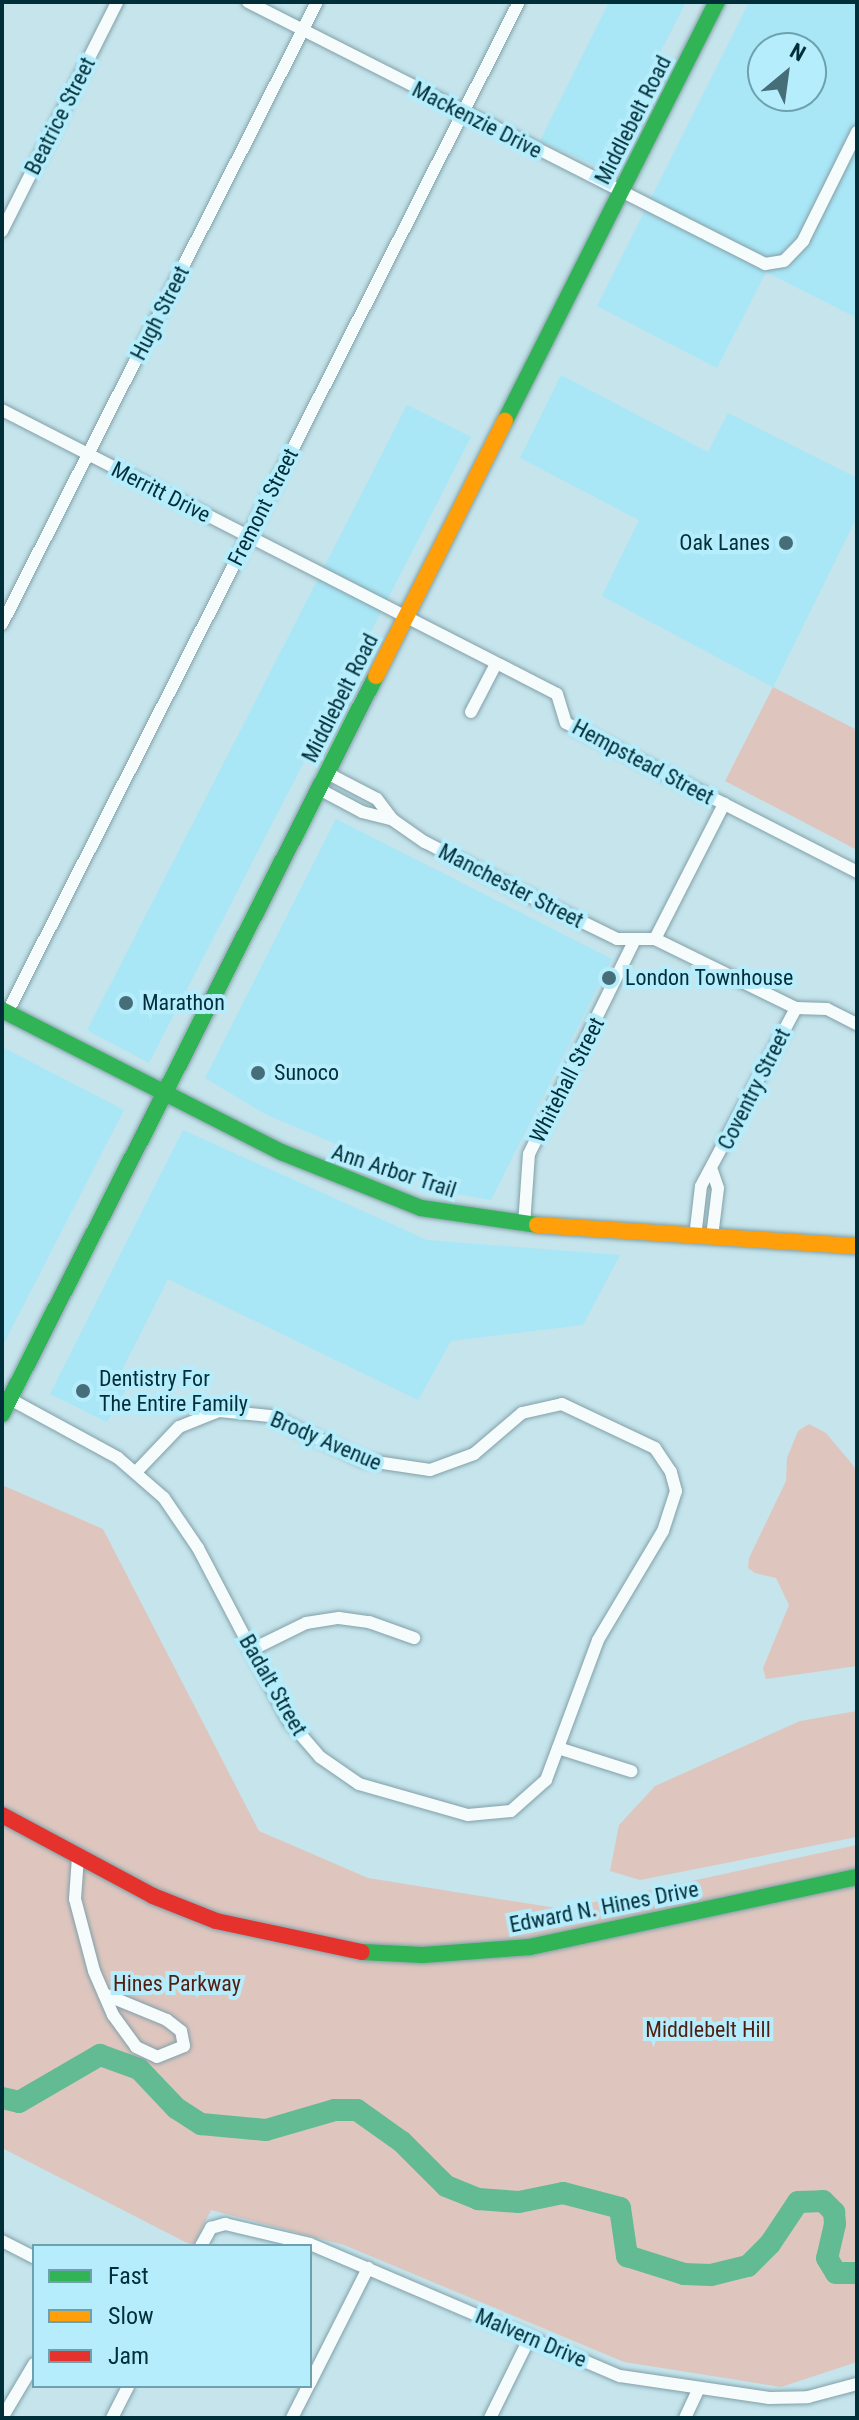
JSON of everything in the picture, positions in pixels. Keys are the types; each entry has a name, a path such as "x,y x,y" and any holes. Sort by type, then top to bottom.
{"street":[{"name":"Beatrice Street","path":"2,231 117,2"},
{"name":"Mackenzie Drive","path":"248,2 748,258 777,265 803,241 857,132"},
{"name":"Hugh Street","path":"2,624 317,2"},
{"name":"Fremont Street","path":"5,1011 519,2"},
{"name":"Middlebelt Road","path":"6,1407 717,2"},
{"name":"Merritt Drive","path":"2,410 406,618"},
{"name":"Hempstead Street","path":"406,618 557,694 566,723 857,872"},
{"path":"471,712 496,664"},
{"name":"Manchester Street","path":"327,773 377,799 393,820"},
{"name":"Manchester Street","path":"319,789 362,812 393,820 525,894 608,935 634,942"},
{"path":"655,939 724,804"},
{"path":"634,942 655,939 796,1008 827,1009 857,1024"},
{"name":"Whitehall Street","path":"524,1225 529,1154 634,942"},
{"name":"Coventry Street","path":"704,1237 718,1188 712,1171 796,1008"},
{"name":"Ann Arbor Trail","path":"5,1011 165,1095 355,1185 444,1213 524,1225 857,1246"},
{"name":"Brody Avenue","path":"136,1472 179,1427 231,1410 270,1416 363,1460 400,1469 430,1470 459,1461 489,1444 522,1413 548,1404 575,1407 645,1441 671,1472 673,1509 598,1640 558,1748"},
{"name":"Badalt Street","path":"6,1407 95,1444 136,1472 186,1527 251,1650 307,1743 339,1773 378,1790 468,1815 499,1814 538,1790 558,1748"},
{"path":"251,1650 306,1623 339,1618 369,1622 414,1638"},
{"path":"558,1748 631,1771"},
{"name":"Edward N. Hines Drive","path":"2,1815 153,1896 216,1921 298,1942 423,1955 530,1947 857,1877"},
{"path":"78,1857 75,1899 104,1994 136,2047 157,2057 184,2046 181,2031 167,2020 104,1994"},
{"name":"Malvern Drive","path":"202,2244 216,2226 310,2244"},
{"path":"2,2241 32,2256"},
{"name":"Malvern Drive","path":"312,2245 620,2376 769,2398 808,2397 857,2384"},
{"path":"312,2378 368,2268"},
{"path":"490,2418 530,2337"},
{"path":"2,2418 32,2367"},
{"path":"112,2418 127,2388"},
{"path":"292,2418 307,2388"},
{"path":"685,2418 699,2388"}],"shaded area":[{"path":"609,2 686,2 601,168 540,141"},
{"path":"749,2 857,2 857,318 766,272 717,368 597,306"},
{"path":"561,375 708,452 728,413 857,478 857,517 773,687 602,596 639,520 520,458"},
{"path":"407,405 471,437 149,1063 87,1030"},
{"path":"336,819 612,959 491,1200 455,1194 267,1115 205,1078"},
{"path":"2,1047 124,1110 2,1347"},
{"path":"183,1130 427,1240 620,1255 583,1325 451,1341 418,1400 168,1279 118,1378 131,1381 107,1422 50,1394"}],"green space":[{"path":"773,687 857,730 857,850 725,781"},
{"path":"809,1424 826,1433 857,1470 857,1666 766,1679 763,1668 789,1605 776,1578 748,1568 749,1558 786,1481 787,1458 798,1431"},
{"name":"Hines Parkway","path":"2,1485 103,1529 259,1831 368,1878 562,1909 857,1845 857,2362 781,2387 624,2362 344,2245 211,2210 194,2244 189,2244 2,2148"},
{"path":"857,1711 857,1837 640,1880 610,1871 619,1825 655,1786 800,1721"}],"waterway":[{"path":"2,2098 19,2102 100,2055 139,2069 176,2108 201,2124 266,2130 335,2110 357,2110 402,2142 446,2186 478,2199 519,2202 563,2193 620,2208 627,2256 684,2274 711,2275 748,2266 770,2244 798,2202 823,2201 834,2212 835,2224 827,2258 836,2273 857,2273"}],"traffic: fast":[{"path":"505,421 717,2"},
{"path":"2,1414 376,676"},
{"path":"2,1010 281,1152 421,1208 537,1225"},
{"path":"362,1952 423,1955 530,1947 857,1877"}],"traffic: slow":[{"path":"376,676 505,421"},
{"path":"537,1225 857,1246"}],"traffic: jam":[{"path":"2,1815 153,1896 216,1921 362,1952"}],"place":[{"name":"Oak Lanes","path":"786,543"},
{"name":"London Townhouse","path":"609,978"},
{"name":"Marathon","path":"126,1003"},
{"name":"Sunoco","path":"258,1073"},
{"name":"Dentistry For The Entire Family","path":"83,1391"}],"park label":[{"name":"Middlebelt Hill","path":"708,2030"}]}
